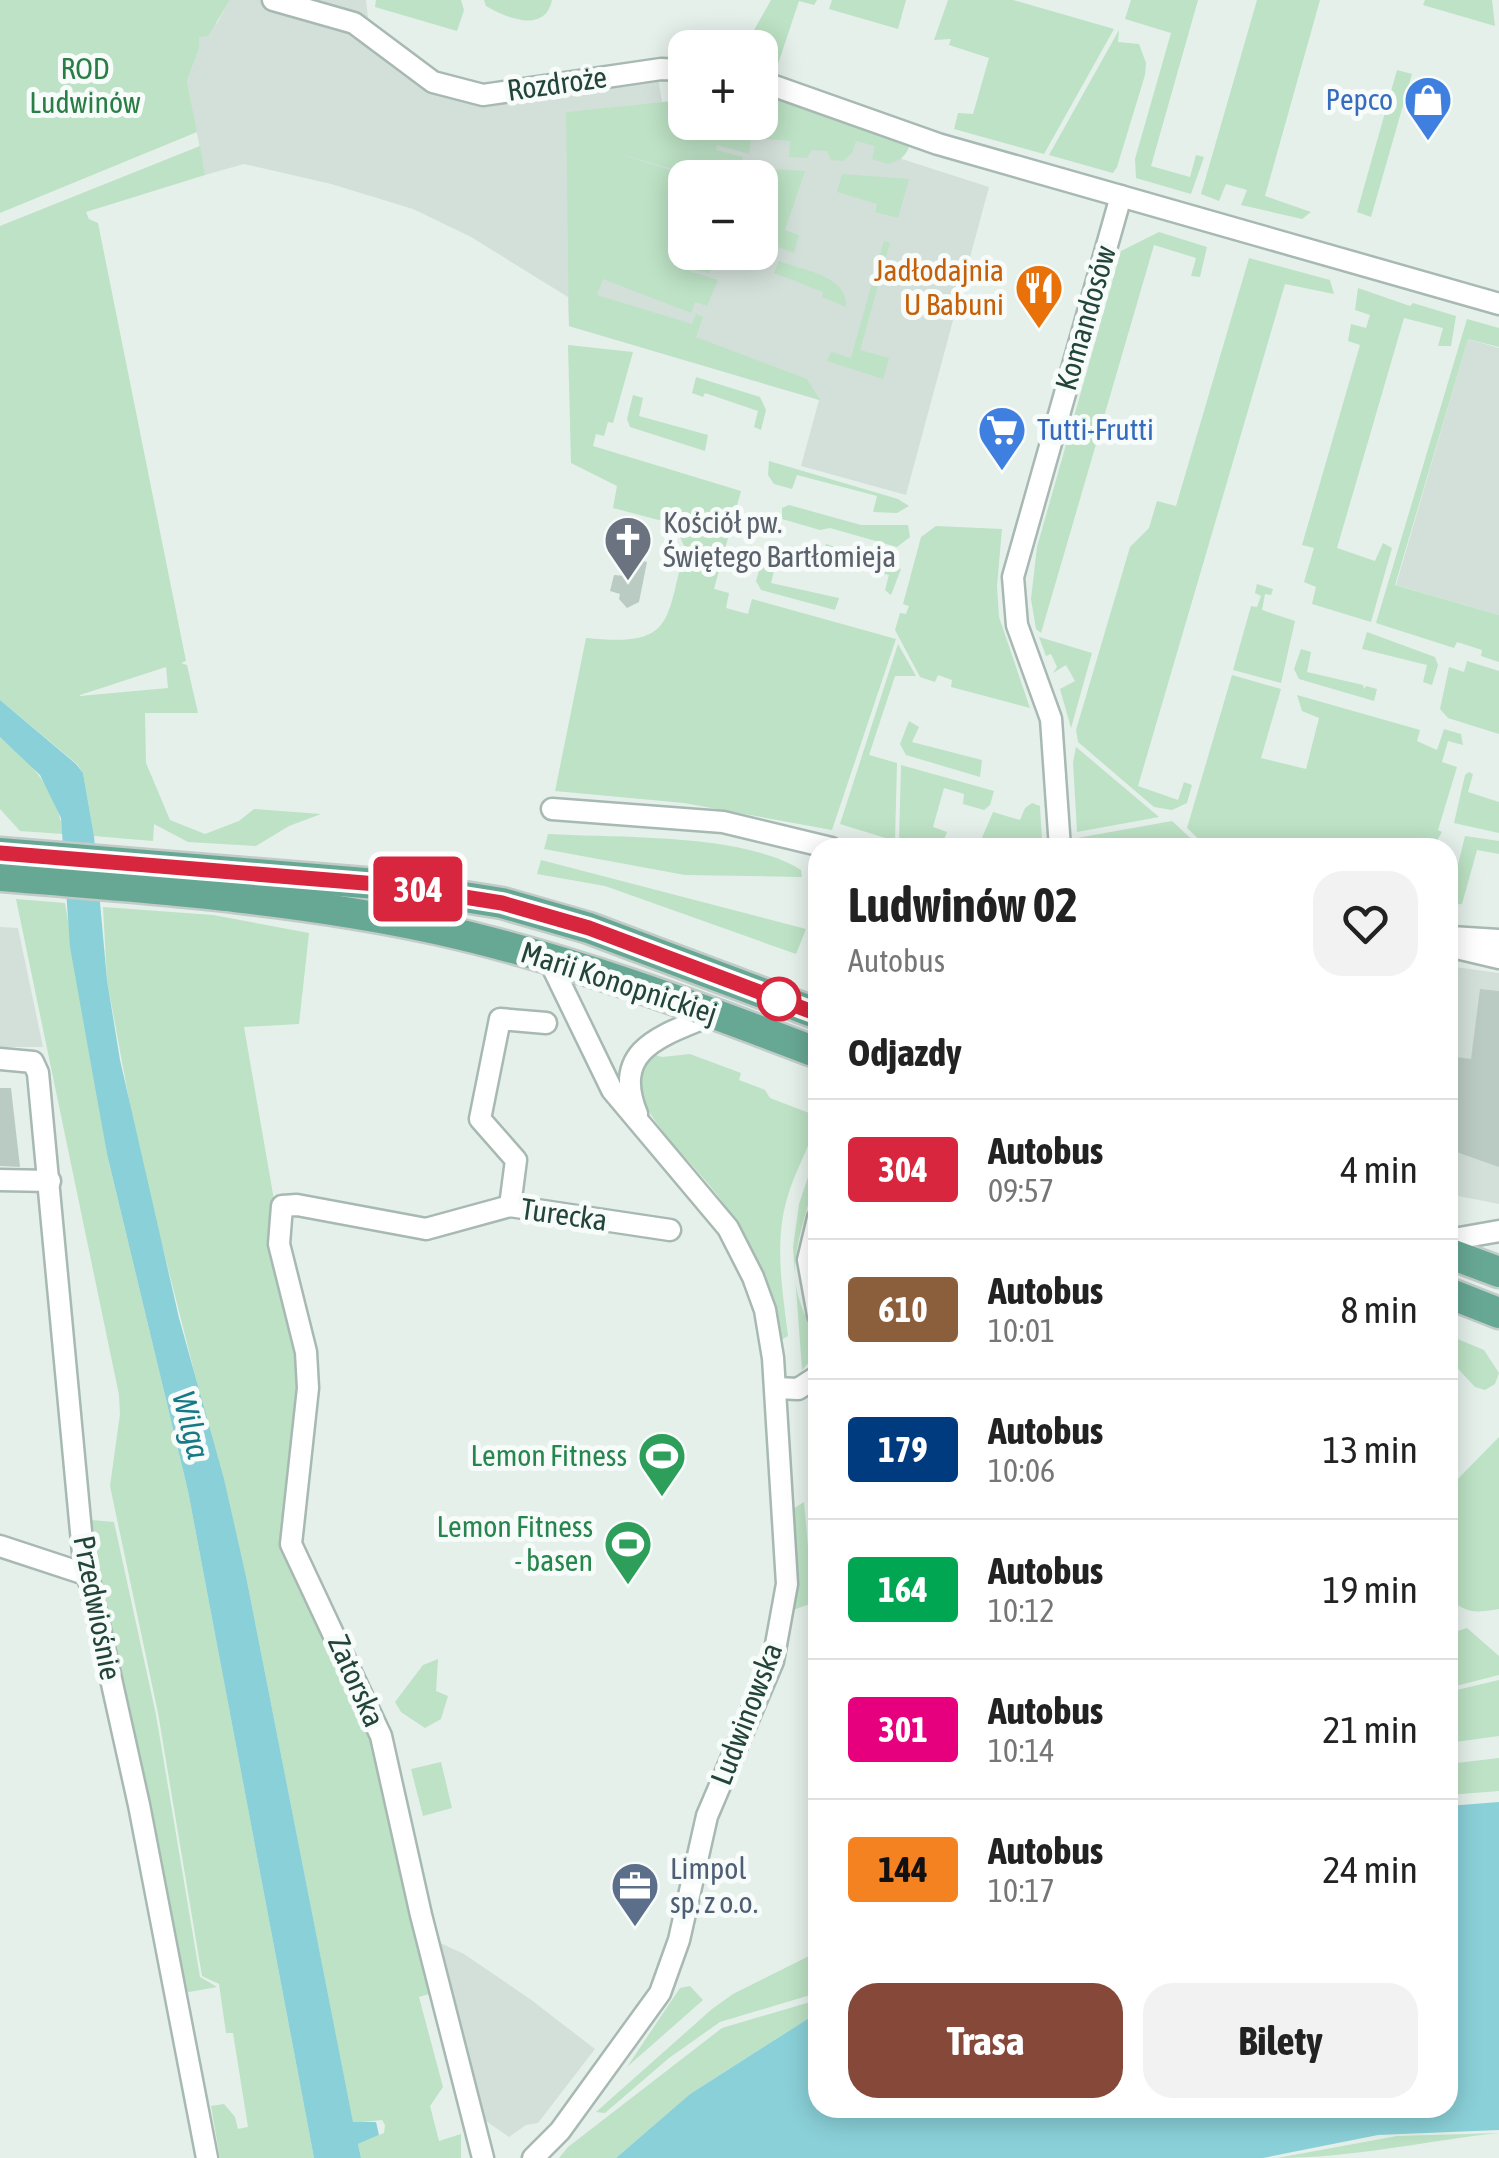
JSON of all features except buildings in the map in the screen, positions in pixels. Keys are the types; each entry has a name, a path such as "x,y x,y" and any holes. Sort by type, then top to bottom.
{"main road":[{"name":"Marii Konopnickiej","path":"9,866 155,878 389,885 502,903 589,928 808,1010"},
{"name":"Marii Konopnickiej","path":"155,878 435,929 548,958 808,1049"},
{"path":"1458,1256 1499,1272"},
{"path":"1458,1297 1499,1312"}],"street":[{"name":"Rozdroże","path":"272,0 354,23 433,82 483,95 668,69"},
{"path":"778,86 938,144 1499,304"},
{"name":"Komandosów","path":"1059,838 1051,719 1016,625 1014,577 1121,196"},
{"path":"552,809 723,822 808,842"},
{"path":"1458,938 1499,940"},
{"path":"1458,948 1499,958"},
{"name":"Ludwinowska","path":"532,2158 560,2130 660,1993 679,1940 707,1816 773,1661 787,1584 776,1388 765,1310 741,1249 709,1204 612,1090 548,958"},
{"name":"Ludwinowska","path":"650,1137 630,1097 632,1068 638,1054 653,1040 714,1014"},
{"path":"510,1206 516,1160 480,1119 500,1019 546,1023"},
{"name":"Przedwiośnie","path":"0,1059 33,1062 38,1073 88,1575 139,1805 207,2158"},
{"path":"0,1180 50,1182"},
{"name":"Turecka","path":"282,1206 297,1205 426,1228 510,1206 670,1230"},
{"name":"Zatorska","path":"282,1206 279,1244 306,1352 308,1388 291,1544 381,1736 483,2158"},
{"path":"1458,1238 1499,1231"},
{"path":"776,1388 798,1389 808,1382"},
{"path":"0,1546 88,1575"}],"shaded area":[{"path":"230,0 366,0 368,18 460,102 658,77 662,102 668,101 668,140 778,140 778,125 896,145 902,159 989,187 906,495 801,466 819,400 569,326 568,297 471,237 413,209 331,184 244,164 205,175 187,81 199,49 198,36 217,23"},
{"path":"1468,339 1499,348 1499,615 1396,585"},
{"path":"0,927 18,928 43,1047 0,1047"},
{"path":"1458,967 1499,973 1499,1204 1458,1196"},
{"path":"436,1941 464,1954 595,2049 538,2123 526,2125 509,2137 486,2121 480,2106"}],"green space":[{"name":"ROD Ludwinów","path":"0,0 230,0 208,36 199,37 199,49 187,81 197,132 0,213"},
{"path":"376,0 461,0 464,10 457,31 375,7"},
{"path":"484,0 552,0 542,17 524,20 494,11"},
{"path":"771,0 817,0 814,5 799,1 778,64 778,30 754,30"},
{"path":"832,0 906,0 898,29 829,9"},
{"path":"948,0 1013,0 1114,29 1044,154 954,129 958,113 973,114 989,58 949,45 951,39 934,40"},
{"path":"1131,0 1198,0 1151,166 1190,177 1196,155 1204,157 1191,194 1136,178 1135,159 1171,33 1125,19"},
{"path":"1257,0 1320,0 1265,196 1311,212 1302,219 1241,205 1247,190 1226,184 1219,201 1201,194"},
{"path":"1425,0 1492,0 1495,26 1423,5"},
{"path":"1119,30 1118,42 1139,44 1146,63 1117,167 1113,173 1049,155"},
{"path":"1397,70 1412,74 1371,217 1357,212"},
{"path":"778,100 901,133 909,140 901,159 889,164 872,159 875,146 856,141 852,153 843,161 831,160 827,151 812,150 807,158 789,157 790,141 777,140"},
{"path":"668,102 668,140 751,140 749,154 717,145 716,150 743,157 742,160 668,160 668,168 609,151 668,169 668,270 689,270 718,280 707,306 695,302 691,313 603,279 597,295 692,324 696,314 703,317 696,337 807,379 820,400 569,326 566,112"},
{"path":"200,146 205,175 86,212 89,219 98,223 186,661 181,663 187,665 198,713 145,713 146,763 170,820 205,834 239,821 254,809 321,814 289,826 256,846 188,842 154,824 153,841 94,836 83,773 77,764 0,700 0,226","holes":["166,667 168,688 80,696"]},
{"path":"778,169 805,171 785,230 799,235 794,253 778,247"},
{"path":"842,174 909,179 898,218 875,212 877,204 837,192"},
{"path":"1159,232 1207,247 1200,277 1191,276 1196,258 1154,245 1041,633 1036,629 1031,599 1037,547 1121,251"},
{"path":"884,241 890,243 860,350 889,358 883,379 827,361 831,352 851,358"},
{"path":"1249,258 1330,280 1334,294 1285,284 1138,786 1178,800 1184,782 1192,785 1187,803 1172,810 1154,807 1078,742 1076,730 1130,547 1149,528 1157,501 1176,506"},
{"path":"778,263 811,271 832,281 845,296 846,307 822,297 823,292 774,273"},
{"path":"1358,288 1410,306 1413,303 1456,316 1451,346 1438,346 1443,328 1404,318 1337,548 1375,561 1383,543 1392,548 1371,622 1312,604 1316,587 1304,582 1314,548 1302,545 1360,345 1348,341 1351,324 1366,328 1370,315 1355,310"},
{"path":"1467,319 1499,328 1499,347 1468,339 1395,585 1499,615 1499,662 1481,656 1482,650 1457,642 1454,648 1376,623"},
{"path":"568,345 633,352 613,423 608,422 604,436 596,434 593,446 741,491 714,589 729,593 726,608 748,614 752,599 896,639 832,830 684,803 555,791 586,638 636,638 661,624 674,595 685,548 674,524 613,508 617,486 571,463"},
{"path":"696,377 760,397 766,410 761,430 754,427 758,411 705,393 703,397 692,393"},
{"path":"633,395 643,398 639,416 708,435 705,451 630,427 627,419"},
{"path":"769,461 898,499 909,506 897,513 873,512 877,496 797,475 792,489 774,484 768,475"},
{"path":"789,505 861,525 908,525 910,537 897,547 830,528 820,530 782,519 782,508"},
{"path":"936,526 1002,529 997,586 999,617 1030,708 951,687 952,680 938,675 935,682 920,677 895,630 900,613 906,614 909,606 903,604 921,537"},
{"path":"826,544 901,569 891,595 885,590 889,575 837,563 837,559 822,559"},
{"path":"762,560 776,563 771,583 839,598 835,610 761,590 756,581"},
{"path":"1257,584 1273,589 1271,595 1265,594 1262,610 1295,621 1281,683 1233,670 1251,606 1257,607 1261,596 1255,593"},
{"path":"1367,632 1435,657 1438,665 1432,685 1423,682 1427,665 1362,649"},
{"path":"1039,637 1092,653 1071,728 1060,689 1075,681 1066,665 1053,673 1057,667 1051,654 1046,656"},
{"path":"898,644 916,676 895,676 869,755 897,763 895,838 840,824"},
{"path":"1301,649 1311,652 1307,672 1363,685 1364,689 1377,689 1374,701 1299,679 1294,669"},
{"path":"1467,661 1499,671 1499,734 1448,718 1440,709 1449,667 1464,672"},
{"path":"1232,675 1281,689 1261,758 1306,769 1319,718 1302,711 1297,695 1420,730 1417,741 1437,750 1444,729 1461,734 1463,745 1448,741 1442,762 1457,767 1438,838 1198,838 1187,828"},
{"path":"909,721 919,727 912,742 982,760 980,777 906,755 900,744"},
{"path":"0,737 42,780 56,805 63,834 20,831 0,809"},
{"path":"1076,747 1159,817 1077,832 1073,762"},
{"path":"901,765 994,791 984,810 963,804 964,794 944,788 933,827 947,832 944,838 899,838"},
{"path":"1469,772 1473,774 1468,792 1499,802 1499,833 1454,823"},
{"path":"1032,803 1040,806 1042,838 982,838 993,812 1020,820"},
{"path":"1172,821 1190,838 1077,838"},
{"path":"548,834 714,843 776,858 801,870 802,877 685,875 544,849"},
{"path":"1465,836 1499,841 1499,854 1477,850 1462,904 1458,904 1458,864"},
{"path":"541,860 806,929 796,954 605,886 537,874"},
{"path":"16,899 65,903 107,1154 188,1491 314,2158 220,2158 211,2106 224,2104 235,2117 238,2129 248,2127 233,2033 226,2033 219,1984 202,1976 158,1713 110,1486 119,1395"},
{"path":"103,907 213,915 309,933 299,1024 244,1027 274,1200 274,1243 299,1357 286,1513 371,1728 418,1949 432,1993 419,1997 443,2087 430,2106 439,2141 461,2134 461,2158 361,2158 358,2144 384,2133 385,2125 382,2120 353,2123 247,1581 138,1149 107,980"},
{"path":"648,1053 662,1057 690,1054 741,1073 739,1080 765,1090 770,1098 808,1113 808,1145 790,1189 782,1225 780,1262 788,1336 781,1340 771,1298 746,1239 710,1186 666,1136 635,1079"},
{"path":"808,1177 808,1205 795,1273 808,1322 808,1364 802,1370 793,1247 799,1204"},
{"path":"1458,1339 1484,1350 1499,1373 1495,1384 1485,1390 1475,1387 1458,1369"},
{"path":"1499,1437 1499,1609 1471,1611 1458,1605 1458,1479"},
{"path":"804,1502 808,1605 793,1610 793,1509"},
{"path":"91,1520 114,1522 156,1715 200,1977 217,1987 189,1992 182,1989 95,1559 98,1558"},
{"path":"1467,1628 1499,1656 1499,1675 1458,1685 1458,1631"},
{"path":"438,1659 436,1691 448,1696 441,1719 425,1728 401,1712 395,1702 423,1665"},
{"path":"1499,1680 1499,1736 1458,1742 1458,1690"},
{"path":"1499,1758 1499,1791 1458,1794 1458,1763"},
{"path":"441,1762 452,1808 423,1816 411,1769"},
{"path":"808,1956 808,1996 720,2022 669,2058 605,2113 596,2112 712,2009 733,1994"},
{"path":"690,1986 703,2000 627,2067 680,1988"},
{"path":"808,2003 808,2019 690,2094 616,2158 559,2158 568,2147 722,2028"},
{"path":"1499,2133 1361,2152 1277,2158 1397,2136"}],"water":[{"name":"Wilga","path":"0,700 83,773 120,1060 179,1318 224,1479 247,1581 353,2122 376,2122 379,2135 358,2144 361,2158 314,2158 188,1491 107,1154 70,947 61,818 40,775 0,737"},
{"path":"1499,1802 1499,2130 1378,2135 1263,2158 616,2158 690,2094 808,2019 808,2118 1458,2118 1458,1805"}],"bus line":[{"name":"304","path":"0,853 389,885 502,903 589,928 808,1010"}],"place":[{"name":"Pepco","path":"1428,142"},
{"name":"Jadłodajnia U Babuni","path":"1039,330"},
{"name":"Tutti-Frutti","path":"1002,472"},
{"name":"Kościół pw. Świętego Bartłomieja","path":"628,582"},
{"name":"Lemon Fitness","path":"662,1498"},
{"name":"Lemon Fitness - basen","path":"628,1586"},
{"name":"Limpol sp. z o.o.","path":"635,1928"}]}
